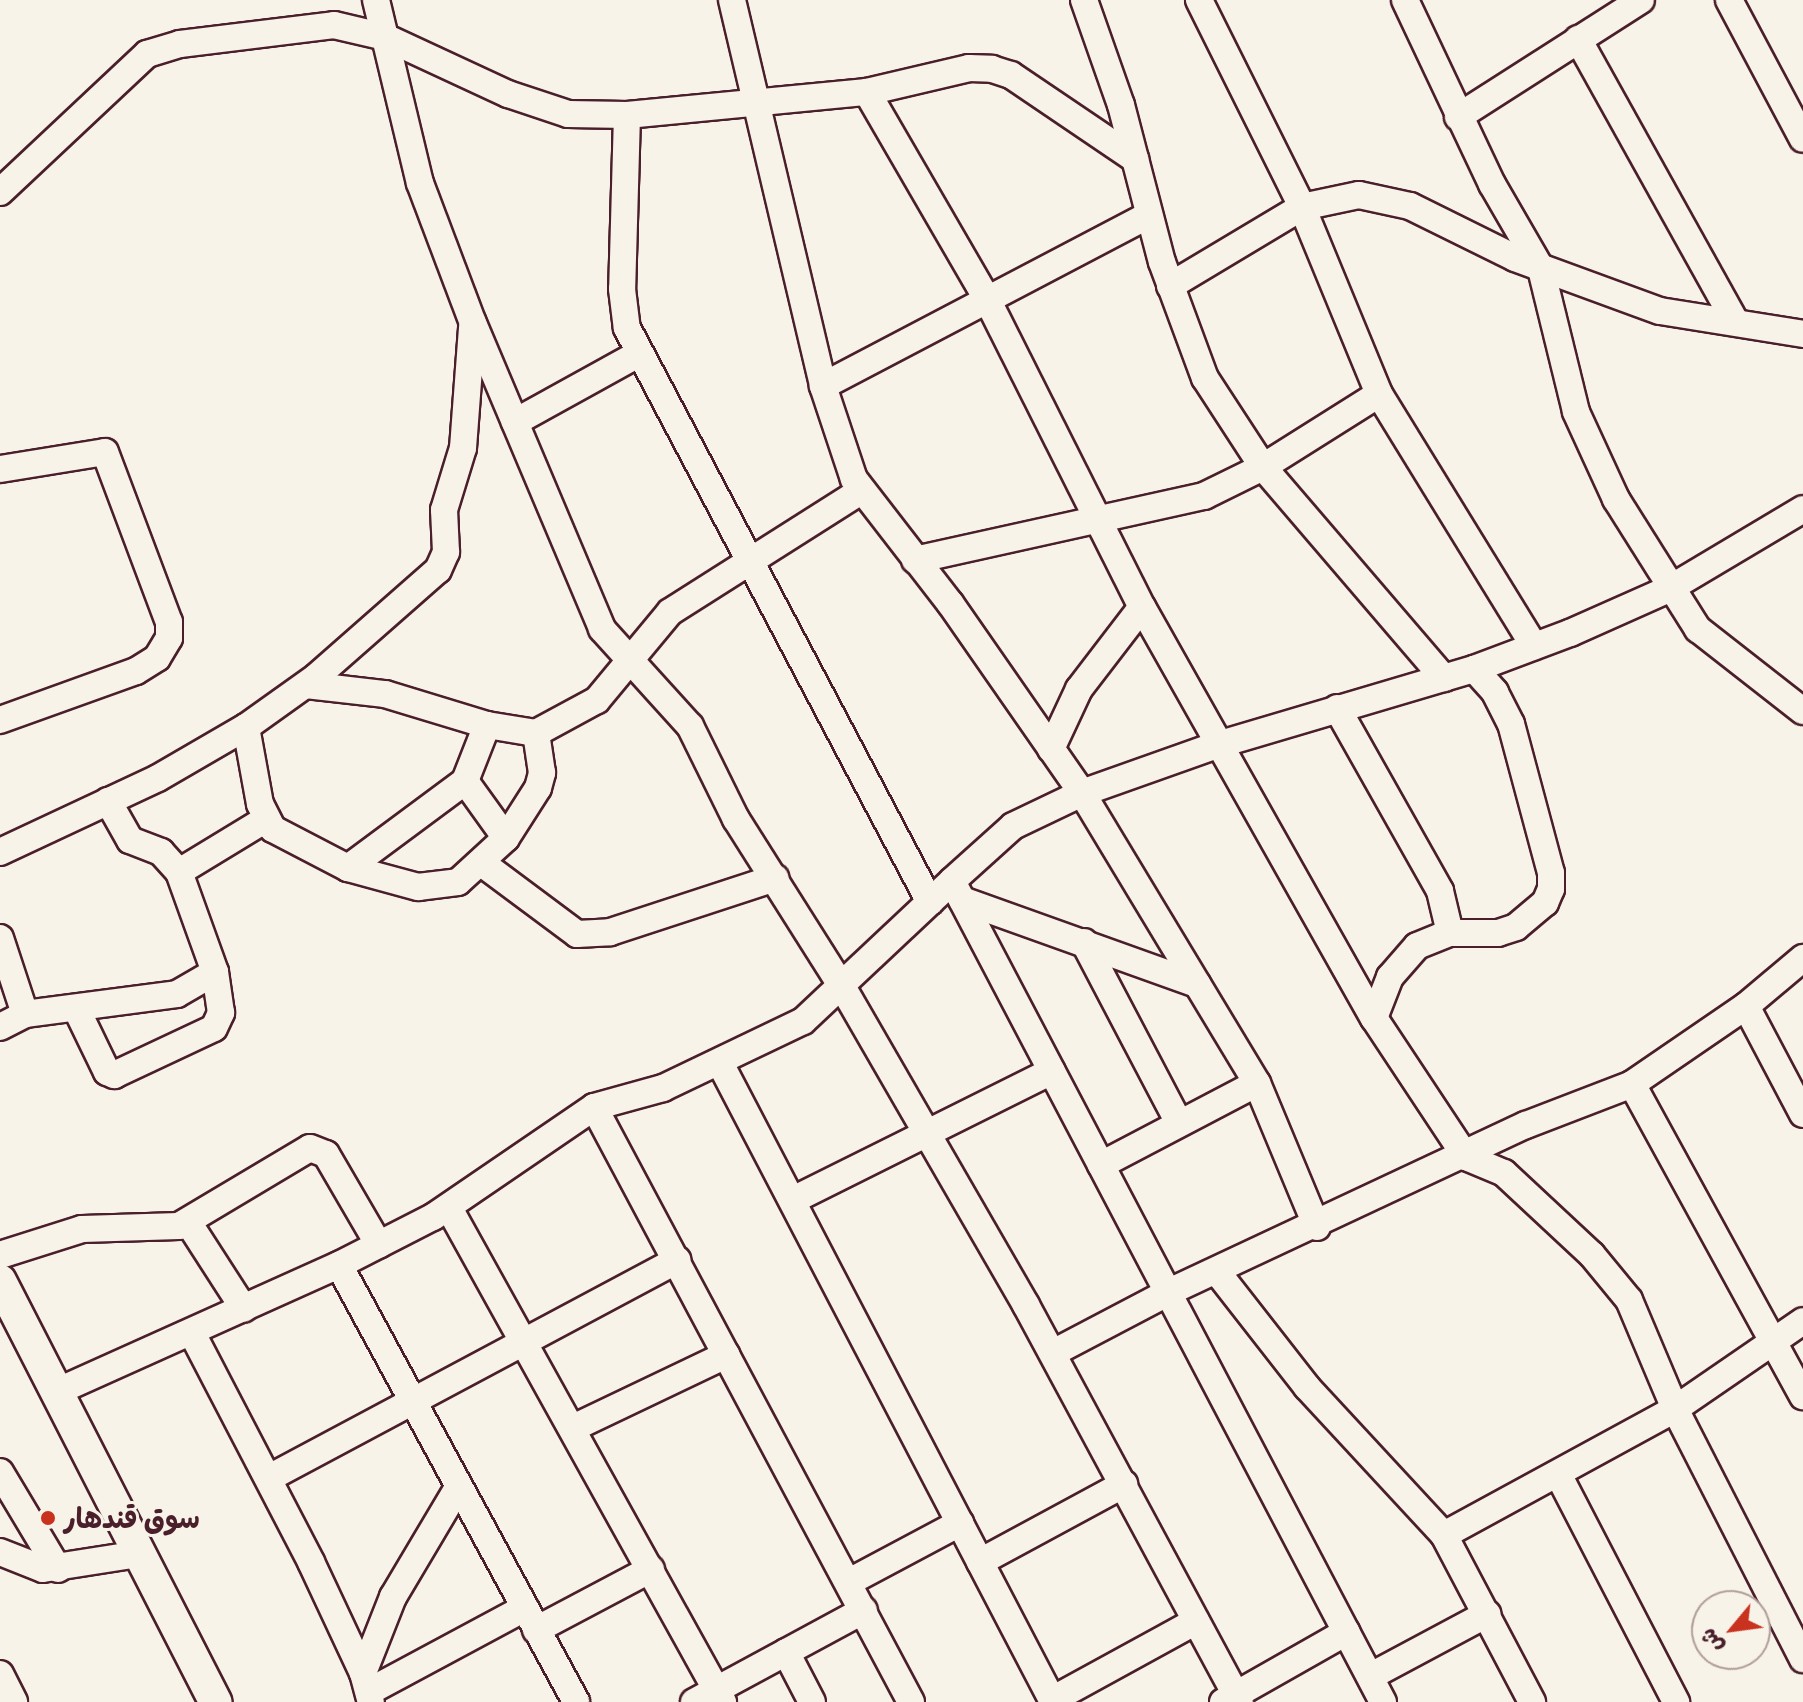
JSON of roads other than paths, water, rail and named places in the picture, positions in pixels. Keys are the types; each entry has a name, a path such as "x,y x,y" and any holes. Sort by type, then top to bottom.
{"main road":[{"path":"0,1281 215,1702"}],"street":[{"path":"376,0 420,183 473,323 598,621 630,662 679,709 736,819 843,988 929,1133 1124,1484 1196,1621 1233,1700 1346,1632"},
{"path":"732,0 835,435 861,491 915,560 1082,793 1257,1083 1317,1227"},
{"path":"1084,0 1135,159 1170,286 1205,378 1263,467 1444,678"},
{"path":"1199,0 1302,207 1379,394 1534,646"},
{"path":"1405,0 1458,117 1541,269 1576,412 1592,456 1669,589 1698,629 1803,711"},
{"path":"1458,117 1641,0"},
{"path":"1729,0 1803,139"},
{"path":"0,192 147,54 180,44 334,25 385,37 542,106 568,114 627,115 867,92 969,68 992,69 1011,75 1135,159"},
{"path":"1578,39 1734,319"},
{"path":"867,92 988,301 1095,517 1217,745 1374,1018 1466,1157 1504,1173 1617,1283 1642,1321 1675,1409 1803,1659"},
{"path":"627,115 623,312 638,354 930,902"},
{"path":"1170,286 1302,207 1334,197 1383,198 1541,269 1660,311 1734,319 1803,334"},
{"path":"823,386 1149,215"},
{"path":"0,852 108,801 246,727 306,685 384,621 445,561 442,522 463,448 473,323"},
{"path":"515,422 638,354"},
{"path":"915,560 1095,517 1204,496 1263,467 1379,394"},
{"path":"0,469 105,452 169,622 169,638 157,658 136,671 0,720"},
{"path":"306,685 385,694 487,725 536,733 597,700 670,612 861,491"},
{"path":"56,1392 339,1265 449,1208 594,1107 663,1088 803,1021 843,988 930,902 957,890 1013,826 1082,793 1217,745 1474,669 1534,646 1669,589 1803,509"},
{"path":"1051,749 1079,689 1142,607"},
{"path":"1374,1018 1401,961 1417,946 1450,933 1498,933 1516,927 1545,903 1551,889 1551,873 1511,724 1495,692 1474,669"},
{"path":"1337,708 1440,891 1450,933"},
{"path":"348,868 465,781 487,725"},
{"path":"246,727 266,819 283,838 348,868 418,887 441,886 483,864 506,838 538,788 542,773 536,733"},
{"path":"465,781 506,838"},
{"path":"76,1008 107,1072 123,1074 214,1028 221,1013 215,972 179,872 161,852 130,840 108,801"},
{"path":"179,872 266,819"},
{"path":"483,864 577,934 610,932 775,878"},
{"path":"957,890 1197,984"},
{"path":"957,890 1383,1702"},
{"path":"0,938 25,1014"},
{"path":"1084,942 1179,1123"},
{"path":"1053,1353 1169,1292 1317,1227 1466,1157 1526,1125 1632,1084 1746,1006 1803,958"},
{"path":"0,1027 25,1014 177,994 215,972"},
{"path":"1746,1006 1803,1114"},
{"path":"720,1063 1052,1701 1196,1621"},
{"path":"793,1200 1052,1071"},
{"path":"1101,1165 1257,1083"},
{"path":"1632,1084 1803,1396"},
{"path":"594,1107 911,1702"},
{"path":"0,1255 69,1232 166,1229 188,1222 310,1148 326,1154 379,1245"},
{"path":"449,1208 651,1569 711,1698 786,1652 864,1610"},
{"path":"188,1222 244,1309"},
{"path":"269,1478 677,1260"},
{"path":"339,1265 576,1702"},
{"path":"1218,1273 1307,1387 1444,1535 1532,1702"},
{"path":"1444,1535 1675,1409 1803,1321"},
{"path":"192,1333 269,1478 368,1689"},
{"path":"573,1428 726,1355"},
{"path":"0,1472 58,1569"},
{"path":"1558,1474 1676,1702"},
{"path":"980,1562 1124,1484"},
{"path":"368,1689 393,1597 459,1486"},
{"path":"849,1582 960,1523"},
{"path":"0,1552 29,1565 58,1569 139,1554"},
{"path":"368,1689 651,1569"},
{"path":"1371,1676 1487,1614"},
{"path":"786,1652 812,1702"},
{"path":"0,1674 14,1702"}],"place":[{"name":"سوق قندهار","path":"48,1518"}]}
